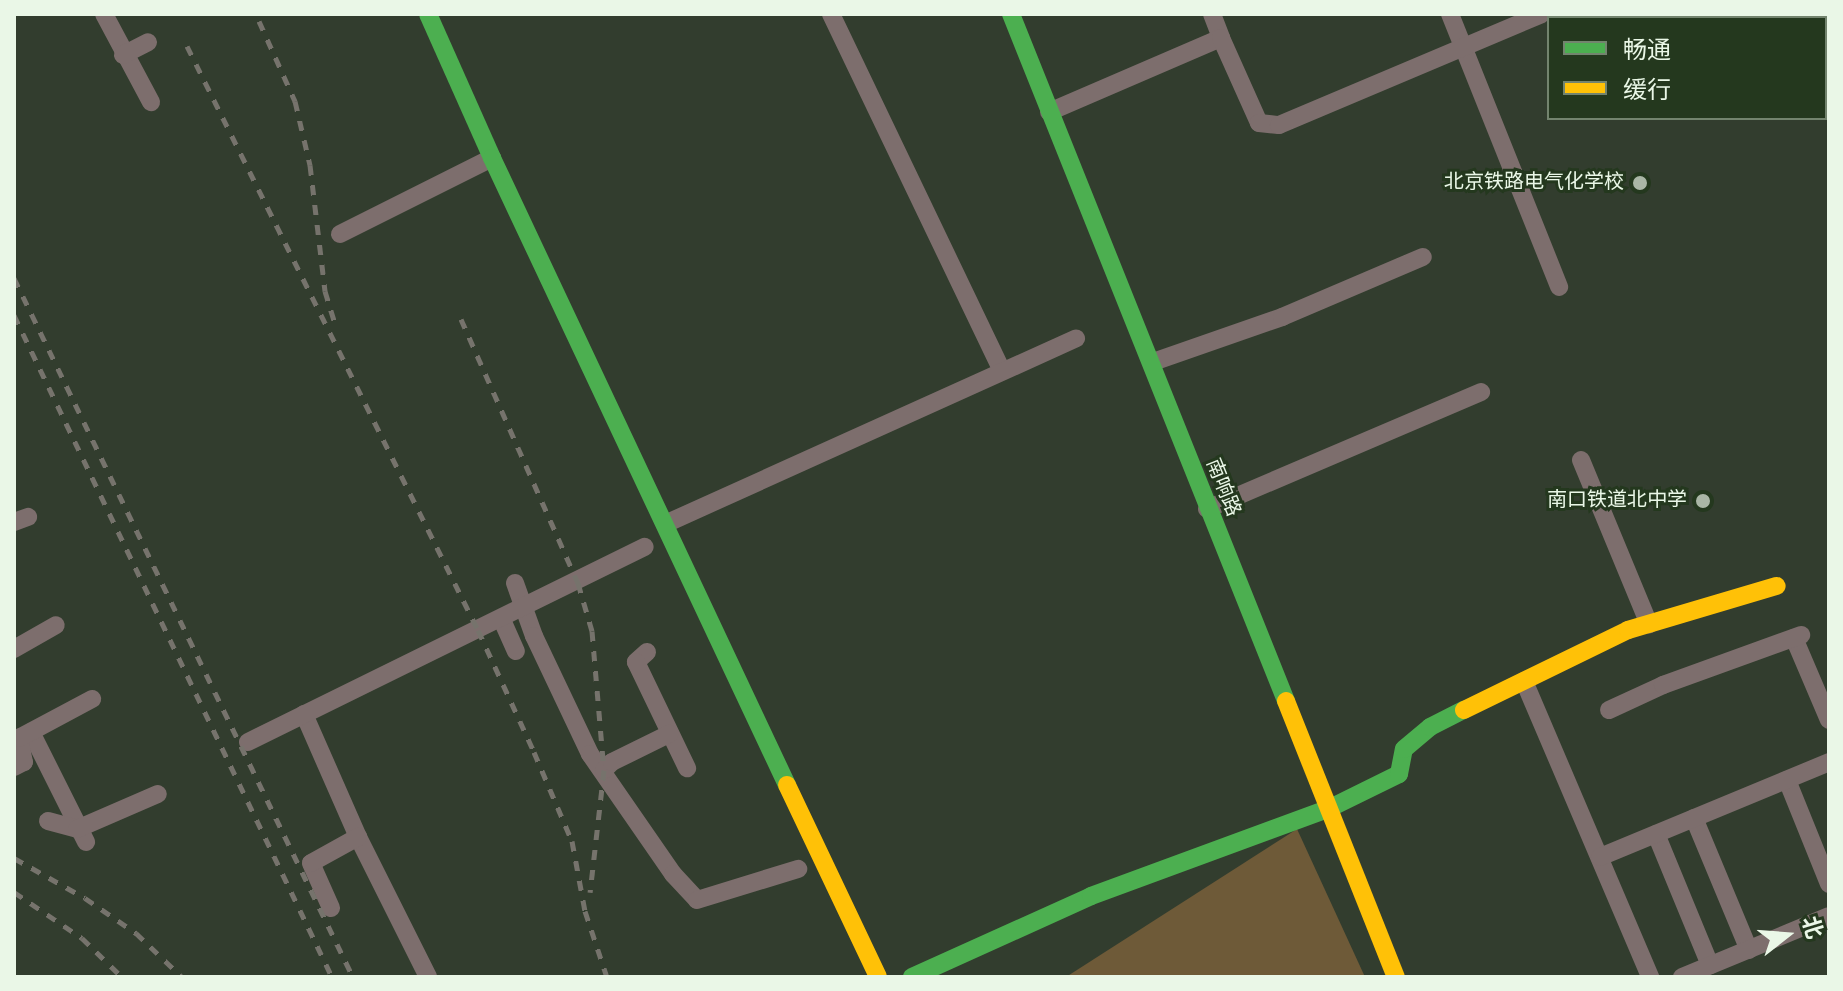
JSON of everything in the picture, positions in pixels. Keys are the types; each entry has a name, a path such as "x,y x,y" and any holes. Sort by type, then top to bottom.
{"street":[{"path":"104,14 123,55 151,102"},
{"path":"429,14 492,158 878,977"},
{"path":"831,14 1002,371"},
{"name":"南响路","path":"1011,14 1396,977"},
{"path":"1212,14 1259,123 1279,125 1542,14"},
{"path":"1450,14 1559,287"},
{"path":"1049,112 1221,38"},
{"path":"123,55 148,42"},
{"path":"340,234 492,158"},
{"path":"1153,362 1282,317 1423,257"},
{"path":"665,524 1076,338"},
{"path":"1207,509 1481,392"},
{"path":"1581,460 1649,624"},
{"path":"248,742 502,620 645,547"},
{"path":"515,583 522,608 590,754 604,770 673,874 697,900 798,869"},
{"path":"912,977 1091,896 1328,809 1399,774 1404,749 1430,727 1628,630 1777,586"},
{"path":"502,620 516,651"},
{"path":"14,649 56,625"},
{"path":"1609,710 1663,685 1797,636 1829,720"},
{"path":"647,652 636,662 687,768"},
{"path":"1524,681 1650,977"},
{"path":"14,767 24,762 19,738 92,699"},
{"path":"304,714 358,814 358,837 428,977"},
{"path":"31,732 82,836"},
{"path":"604,770 612,762 669,734"},
{"path":"1600,857 1829,762"},
{"path":"1787,780 1829,884"},
{"path":"82,836 158,794"},
{"path":"1694,818 1749,950"},
{"path":"48,821 82,836"},
{"path":"1656,834 1710,965"},
{"path":"331,908 311,863 358,837"},
{"path":"1682,977 1829,916"}],"shaded area":[{"path":"1297,829 1365,977 1066,977"}],"railway":[{"path":"259,21 295,101 310,165 325,291 335,324"},
{"path":"187,46 478,630 534,752 572,841 585,911 607,977"},
{"path":"14,278 353,977"},
{"path":"14,315 332,977"},
{"path":"461,319 578,583 592,631 604,770 590,892"},
{"path":"14,858 85,898 136,933 182,977"},
{"path":"14,892 82,938 122,977"}],"traffic: fast":[{"path":"428,14 492,158 787,785"},
{"path":"1011,14 1286,701"},
{"path":"912,977 1091,896 1328,809 1399,774 1404,749 1430,727 1464,710"}],"traffic: slow":[{"path":"1464,710 1628,630 1777,586"},
{"path":"1286,701 1396,977"},
{"path":"787,785 878,977"}],"place":[{"name":"北京铁路电气化学校","path":"1640,183"},
{"name":"南口铁道北中学","path":"1703,501"}]}
